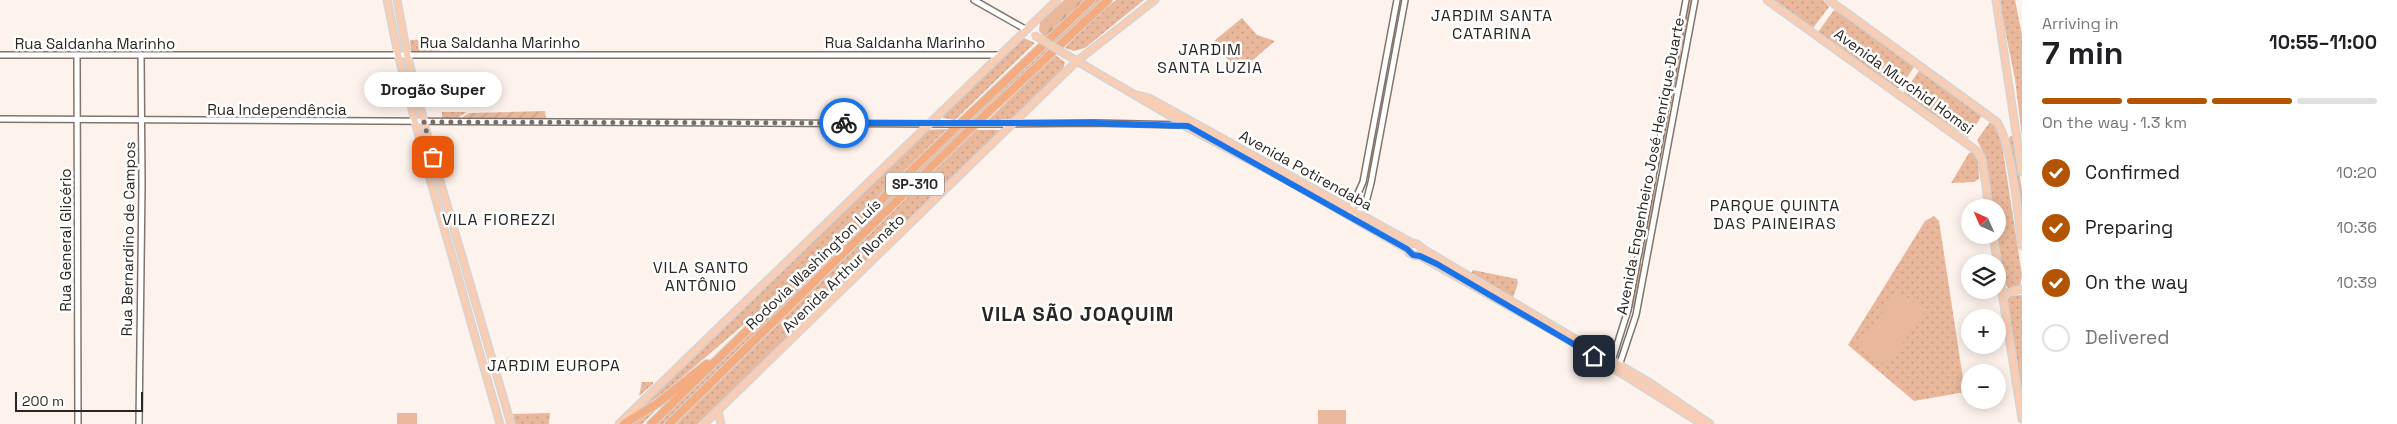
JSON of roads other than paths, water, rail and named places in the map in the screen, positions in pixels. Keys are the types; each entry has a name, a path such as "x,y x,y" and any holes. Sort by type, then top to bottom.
{"highway":[{"name":"Rodovia Washington Luís","path":"651,424 948,135 1091,0"},
{"name":"Rodovia Washington Luís","path":"669,424 969,130 1108,0"},
{"path":"624,424 658,403 723,350 731,348"}],"main road":[{"path":"387,0 398,54 500,424"},
{"path":"397,0 407,54 424,122 511,424"},
{"path":"619,424 1057,0"},
{"name":"Avenida Arthur Nonato","path":"704,424 712,421 718,410 1077,61 1155,0"},
{"name":"Avenida Murchid Homsi","path":"1767,0 1977,151 1982,159 1988,199"},
{"name":"Avenida Murchid Homsi","path":"1829,0 1989,115 2002,130"},
{"path":"1996,0 2022,172"},
{"name":"Avenida Potirendaba","path":"1026,29 1174,118 1287,180 1352,214 1417,244 1423,249"},
{"path":"2015,128 2007,132 2002,130 2022,246"},
{"name":"Avenida Potirendaba","path":"1352,214 1407,249 1413,255 1420,256"},
{"path":"1407,249 1412,243"},
{"path":"1611,363 1420,256 1423,249 1648,385 1710,424"},
{"path":"2006,293 2022,289"},
{"path":"2003,299 2022,419"},
{"path":"1648,385 1702,424"},
{"path":"718,410 721,424"}],"street":[{"path":"974,0 1026,29"},
{"path":"1352,214 1363,182 1397,0"},
{"path":"1352,214 1366,202 1371,183 1405,0"},
{"name":"Avenida Engenheiro José Henrique Duarte","path":"1611,363 1628,310 1686,0"},
{"name":"Avenida Engenheiro José Henrique Duarte","path":"1619,368 1631,330 1656,212 1695,0"},
{"name":"Rua Saldanha Marinho","path":"0,56 398,54 1000,55"},
{"name":"Rua General Glicério","path":"77,55 78,424"},
{"name":"Rua Bernardino de Campos","path":"139,424 141,55"},
{"name":"Rua Independência","path":"0,120 928,124 1186,123"},
{"path":"1623,327 1631,330"}],"place":[{"name":"Drogão Super","path":"433,157"}],"district":[{"name":"JARDIM SANTA CATARINA","path":"1492,24"},
{"name":"JARDIM SANTA LUZIA","path":"1210,58"},
{"name":"PARQUE QUINTA DAS PAINEIRAS","path":"1775,214"},
{"name":"VILA FIOREZZI","path":"499,219"},
{"name":"VILA SANTO ANTÔNIO","path":"701,276"},
{"name":"VILA SÃO JOAQUIM","path":"1078,314"},
{"name":"JARDIM EUROPA","path":"554,365"}]}
